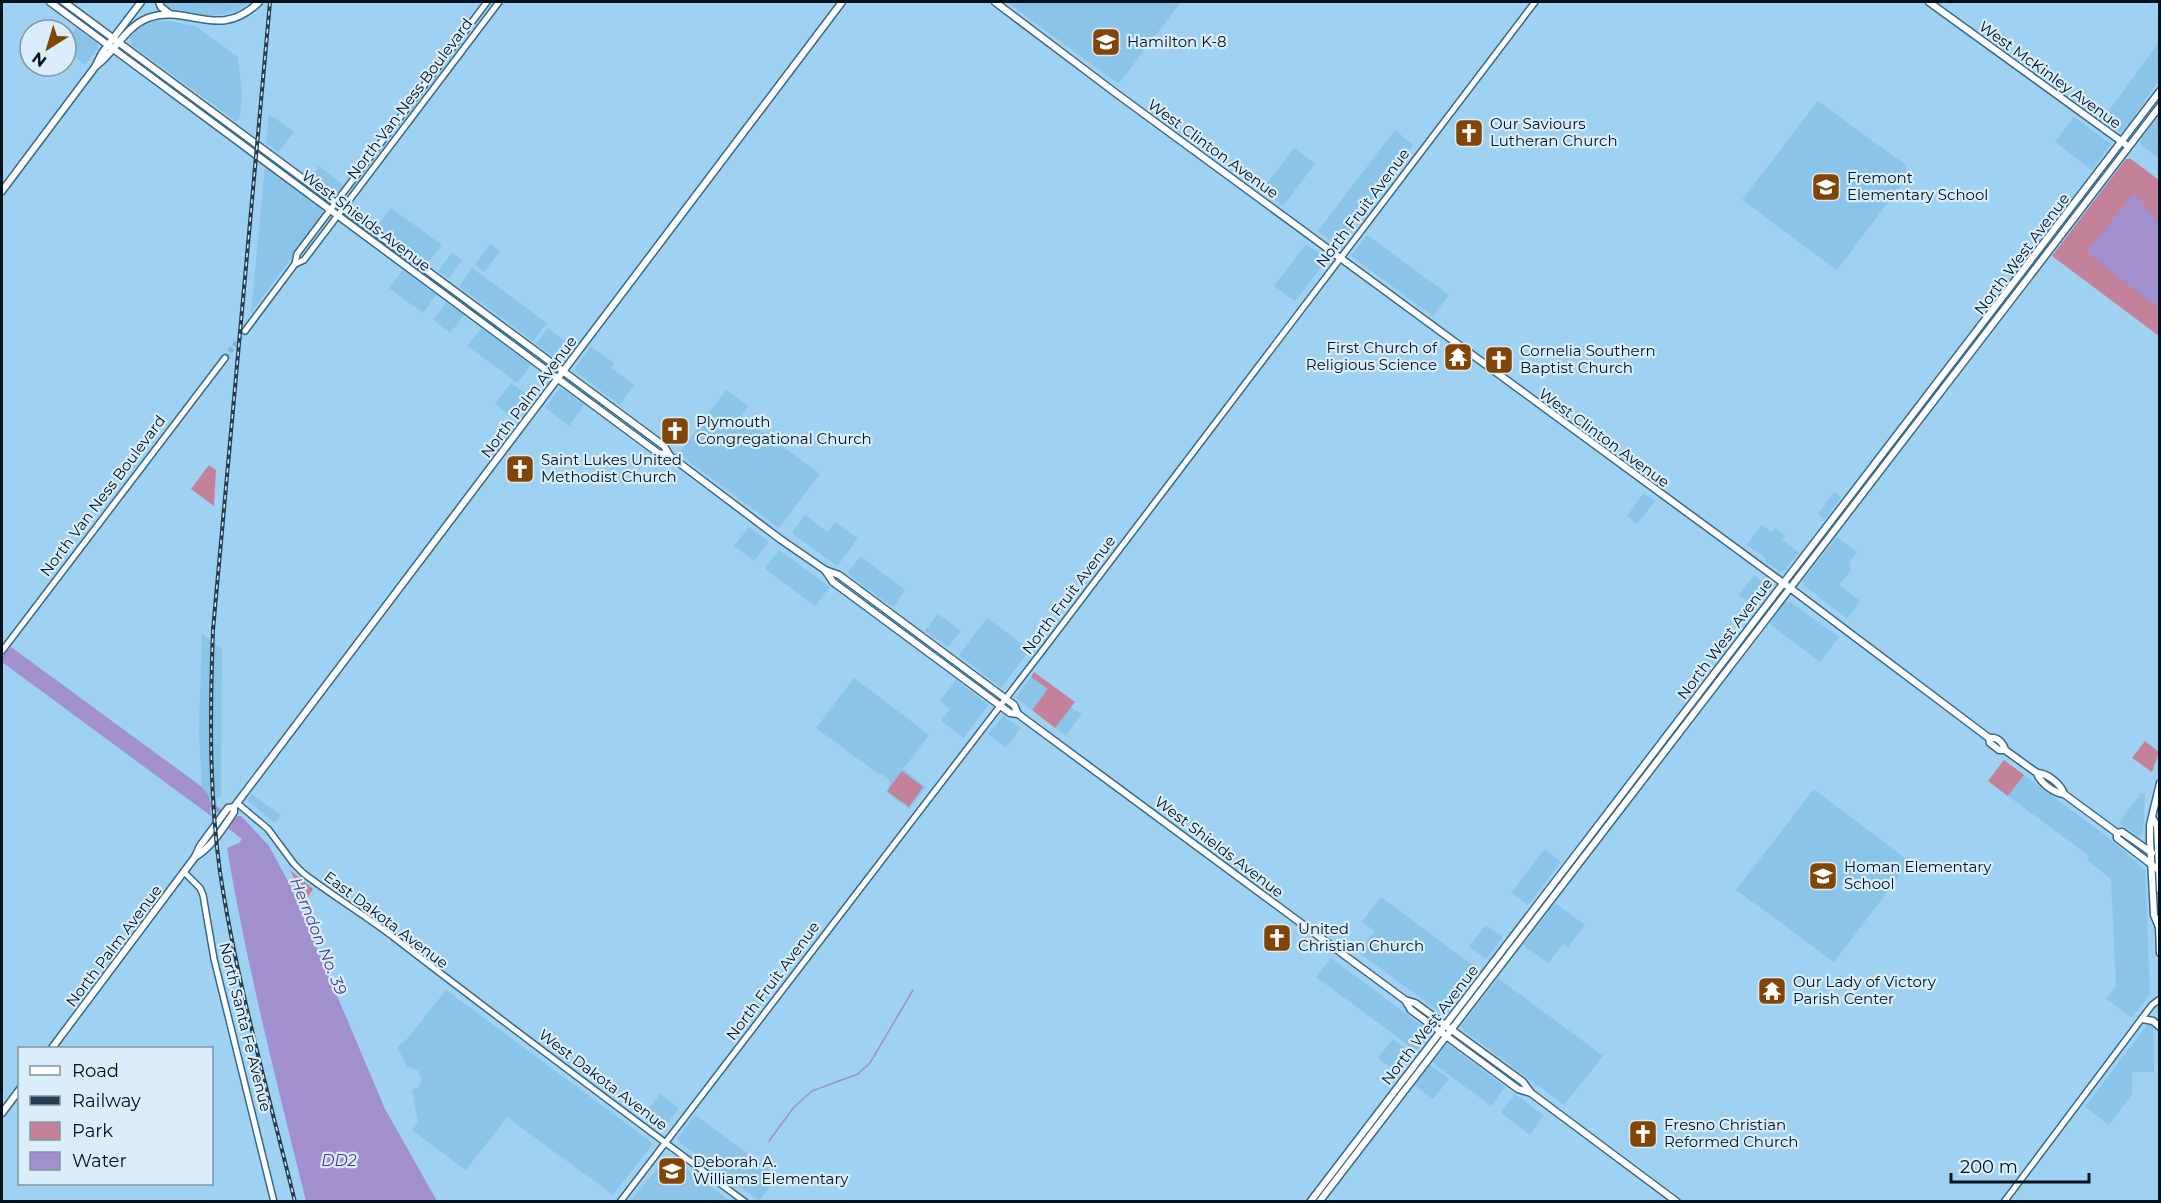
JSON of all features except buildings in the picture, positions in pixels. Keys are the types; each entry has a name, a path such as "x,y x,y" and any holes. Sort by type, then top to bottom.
{"main road":[{"name":"West Shields Avenue","path":"50,2 658,453 670,456"},
{"name":"West Shields Avenue","path":"64,2 664,446 670,456 780,540 825,570 839,575 950,657 1015,707 1018,714"},
{"path":"111,47 113,38 141,2"},
{"path":"159,2 161,7 172,16"},
{"path":"2,191 95,67 130,29 155,16 212,22 225,21 247,12 259,2"},
{"name":"North Palm Avenue","path":"53,1047 195,857 205,851 222,822 842,2"},
{"name":"West Clinton Avenue","path":"995,2 1790,588 1989,738 1995,738 2003,744 2005,750 2037,773 2039,779 2058,794 2064,794 2117,833 2122,832 2159,858"},
{"name":"West McKinley Avenue","path":"1929,2 2128,147"},
{"name":"North West Avenue","path":"1310,1202 2160,91"},
{"name":"North West Avenue","path":"1319,1202 2159,107"},
{"name":"West Shields Avenue","path":"825,570 833,582 916,644 1010,713 1018,714 1405,1000 1415,1003 1444,1024 1523,1082 1531,1093 1677,1202"},
{"path":"916,644 926,646 944,658 950,657"},
{"path":"2160,783 2150,825 2154,915 2159,924 2160,954"},
{"path":"2153,819 2157,826 2160,891"},
{"name":"West Clinton Avenue","path":"2117,833 2117,838 2159,871"},
{"name":"West Shields Avenue","path":"1405,1000 1411,1010 1447,1037 1518,1089 1531,1093"},
{"path":"2142,1019 2153,1021 2160,1027"},
{"path":"2,1113 18,1092"}],"street":[{"name":"North Van Ness Boulevard","path":"246,331 295,264 297,254 335,202 487,2"},
{"name":"North Van Ness Boulevard","path":"295,264 304,260 499,2"},
{"name":"North Fruit Avenue","path":"620,1202 1535,2"},
{"name":"North Van Ness Boulevard","path":"3,648 225,358"},
{"name":"East Dakota Avenue","path":"233,808 268,829 303,873 446,979"},
{"name":"North Santa Fe Avenue","path":"184,872 201,888 203,895 214,959 274,1202"},
{"name":"West Dakota Avenue","path":"446,979 745,1202"},
{"path":"2004,1202 2142,1019 2160,999"}],"shaded area":[{"path":"162,2 251,2 234,12 210,16 173,11 165,7"},
{"name":"Hamilton K-8","path":"1007,2 1181,2 1117,83"},
{"path":"156,21 196,26 238,57 242,94 240,119 236,121 132,45 130,37 135,32"},
{"path":"78,29 98,44 98,48 85,65 78,59"},
{"path":"2159,42 2159,80 2125,130 2119,131 2103,119"},
{"name":"Fremont Elementary School","path":"1818,101 1903,163 1910,173 1837,270 1742,200"},
{"path":"269,114 294,132 278,152 266,143"},
{"path":"2159,115 2159,153 2157,157 2141,145 2140,141"},
{"path":"2074,117 2111,144 2092,170 2055,142"},
{"path":"1395,130 1413,145 1337,245 1318,231"},
{"path":"1294,148 1315,164 1283,206 1262,190"},
{"path":"319,166 344,185 337,194 334,195 311,177"},
{"path":"265,167 322,210 323,214 251,313"},
{"path":"391,208 442,245 428,263 377,226"},
{"path":"1367,235 1449,295 1433,316 1351,256"},
{"path":"490,244 500,251 484,272 475,265"},
{"path":"1306,244 1325,257 1325,262 1295,301 1274,286"},
{"path":"452,253 462,260 449,278 438,271"},
{"path":"472,268 547,323 533,341 460,287"},
{"path":"403,270 436,295 423,313 389,288"},
{"path":"446,303 464,315 450,333 433,320"},
{"path":"481,328 531,365 517,383 467,346"},
{"path":"548,328 572,346 561,362 536,344"},
{"path":"591,346 614,363 611,368 634,385 620,405 575,371"},
{"path":"511,383 532,398 516,420 495,404"},
{"path":"559,389 563,389 584,405 569,426 545,408"},
{"path":"726,390 748,406 741,416 820,474 779,528 692,464 680,452"},
{"path":"1834,492 1841,497 1825,519 1818,514"},
{"path":"1644,493 1655,501 1637,524 1627,516"},
{"path":"805,515 827,532 835,522 858,538 838,565 793,534"},
{"path":"1762,525 1772,532 1775,528 1785,536 1782,540 1799,552 1784,571 1780,572 1765,561 1766,559 1761,554 1746,545"},
{"path":"749,527 769,542 754,561 734,546"},
{"path":"1837,537 1857,552 1850,562 1851,570 1839,585 1860,601 1847,619 1804,585 1803,580"},
{"path":"779,550 830,587 815,606 765,569"},
{"path":"860,556 905,590 894,606 849,575 848,572"},
{"path":"1754,575 1768,586 1769,591 1756,607 1739,595"},
{"path":"1790,602 1839,637 1820,662 1769,623 1784,603"},
{"path":"938,614 961,631 948,647 925,631"},
{"path":"987,618 1030,650 1001,688 959,655"},
{"path":"202,634 222,649 221,796 216,798 218,816 212,824 209,796 202,787 199,731"},
{"path":"1031,677 1048,689 1032,710 1016,697"},
{"path":"854,678 929,735 903,769 926,787 909,809 887,793 890,782 887,777 877,773 816,728"},
{"path":"956,680 988,705 964,738 941,721 950,709 940,701"},
{"path":"1071,707 1082,714 1066,735 1055,728"},
{"path":"1003,716 1021,728 1006,748 988,734"},
{"path":"2024,775 2113,841 2145,870 2150,994 2132,1018 2106,999 2116,986 2111,879 2087,860 2089,856 2008,796"},
{"name":"Homan Elementary School","path":"1814,789 1910,862 1834,962 1736,890"},
{"path":"2141,793 2145,793 2143,833 2138,836 2119,823"},
{"path":"252,794 281,815 275,823 247,800"},
{"path":"1545,849 1561,862 1528,905 1511,893"},
{"path":"1381,897 1478,969 1444,1013 1358,952 1375,931 1362,922"},
{"path":"1555,903 1585,925 1568,947 1563,944 1548,963 1523,945"},
{"path":"1486,925 1503,937 1486,959 1469,947"},
{"path":"1331,958 1428,1030 1428,1034 1416,1051 1316,977"},
{"path":"1498,978 1603,1056 1564,1105 1462,1029 1462,1025"},
{"path":"446,990 651,1142 651,1146 613,1195 507,1117 466,1170 412,1130 418,1123 412,1090 419,1087 422,1079 418,1071 407,1066 397,1047 407,1039"},
{"path":"2148,1024 2153,1026 2154,1072 2132,1072 2132,1094 2109,1125 2085,1107"},
{"path":"1393,1039 1413,1054 1398,1073 1378,1058"},
{"path":"1449,1045 1505,1087 1491,1106 1432,1062 1445,1046"},
{"path":"1430,1065 1449,1079 1433,1099 1414,1085"},
{"path":"660,1094 679,1108 663,1129 643,1116"},
{"path":"1515,1094 1543,1115 1530,1135 1501,1113"},
{"path":"695,1115 778,1176 759,1201 678,1141 677,1139"},
{"name":"Deborah A. Williams Elementary","path":"671,1157 730,1201 630,1201 666,1158"}],"green space":[{"path":"2126,159 2131,159 2159,180 2159,336 2052,256"},
{"path":"209,465 216,470 214,506 191,489"},
{"path":"1034,672 1075,702 1055,728 1032,710 1048,689 1031,677"},
{"path":"2145,741 2159,752 2152,772 2132,758"},
{"path":"2004,760 2024,775 2008,796 1988,781"},
{"path":"902,771 923,787 909,807 887,791"},
{"path":"290,870 313,889 305,901"}],"water":[{"path":"2134,193 2159,223 2159,308 2086,252"},
{"path":"11,647 202,787 209,796 211,816 2,662 2,657"},
{"name":"DD2","path":"237,816 241,816 269,846 291,887 385,1109 437,1201 306,1201 263,1025 235,893 227,848 239,843 242,839 228,828"}],"waterway":[{"name":"Herndon No. 39","path":"206,801 238,825"},
{"path":"769,1141 794,1107 812,1091 858,1074 870,1063 913,990"}],"tunnel":[{"path":"225,358 245,331"}],"railway":[{"path":"270,2 213,630 211,751 216,842 227,914 254,1038 295,1202"}],"place":[{"name":"Hamilton K-8","path":"1106,42"},
{"name":"Our Saviours Lutheran Church","path":"1469,133"},
{"name":"Fremont Elementary School","path":"1826,187"},
{"name":"First Church of Religious Science","path":"1458,357"},
{"name":"Cornelia Southern Baptist Church","path":"1499,360"},
{"name":"Plymouth Congregational Church","path":"675,431"},
{"name":"Saint Lukes United Methodist Church","path":"520,469"},
{"name":"Homan Elementary School","path":"1823,876"},
{"name":"United Christian Church","path":"1277,938"},
{"name":"Our Lady of Victory Parish Center","path":"1772,991"},
{"name":"Fresno Christian Reformed Church","path":"1643,1134"},
{"name":"Deborah A. Williams Elementary","path":"672,1171"}]}
